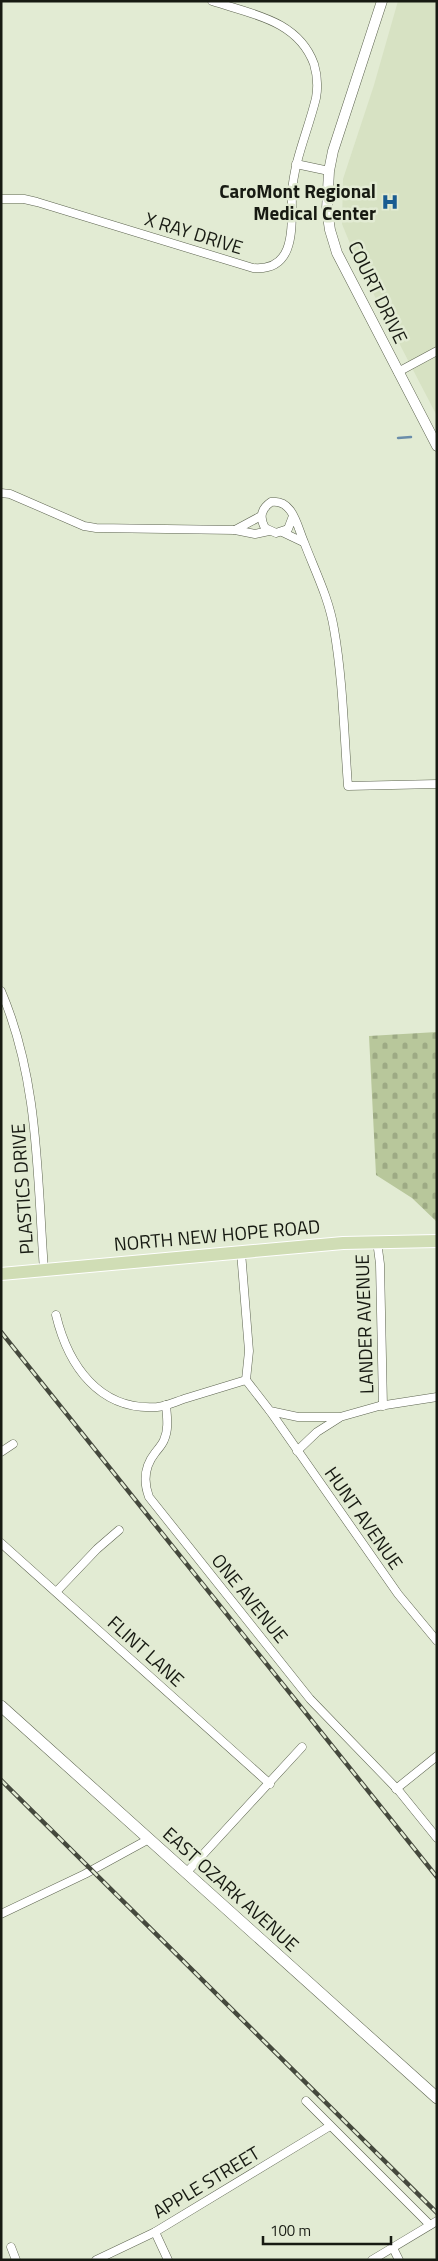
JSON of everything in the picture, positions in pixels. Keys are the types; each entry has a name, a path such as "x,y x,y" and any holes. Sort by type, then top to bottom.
{"main road":[{"name":"NORTH NEW HOPE ROAD","path":"1,1274 377,1241 437,1241"},
{"name":"EAST OZARK AVENUE","path":"1,1706 437,2098"}],"street":[{"name":"X RAY DRIVE","path":"1,199 24,199 37,202 114,227 261,269 277,264 290,244 293,173 316,97 316,75 310,55 302,41 282,25 212,1"},
{"name":"COURT DRIVE","path":"382,1 336,143 329,171 327,210 330,230 338,253 437,446"},
{"path":"296,164 329,171"},
{"path":"398,372 437,351"},
{"path":"1,493 10,494 84,526 235,530 255,534 282,532 304,542"},
{"path":"235,530 261,516 266,506 277,502 288,506 293,516 322,584 334,628 348,786 437,784"},
{"path":"261,516 265,528 269,532"},
{"path":"282,532 288,529 293,516"},
{"name":"PLASTICS DRIVE","path":"1,991 21,1047 34,1117 44,1270"},
{"name":"LANDER AVENUE","path":"377,1241 380,1264 382,1406"},
{"path":"56,1315 74,1364 94,1386 109,1396 127,1403 149,1407 166,1405 246,1380 249,1351 241,1252"},
{"name":"HUNT AVENUE","path":"246,1380 270,1411 398,1594 437,1641"},
{"path":"270,1411 298,1417 340,1417 382,1406 437,1397"},
{"name":"ONE AVENUE","path":"166,1405 168,1420 164,1442 148,1466 144,1478 149,1497 310,1699 396,1789 437,1838"},
{"path":"297,1451 317,1432 340,1417"},
{"path":"1,1452 13,1444"},
{"path":"57,1592 97,1549 118,1530"},
{"name":"FLINT LANE","path":"1,1543 270,1784"},
{"path":"186,1873 270,1784 302,1747"},
{"path":"396,1789 437,1756"},
{"path":"1,1914 85,1874 149,1840"},
{"path":"306,2101 433,2223 372,2260"},
{"name":"APPLE STREET","path":"96,2260 155,2232 330,2126"},
{"path":"155,2232 168,2260"},
{"path":"11,2247 16,2260"},
{"path":"393,2248 400,2260"}],"shaded area":[{"name":"CaroMont Regional Medical Center","path":"398,1 437,1 437,416 360,268 342,224 343,179 374,85"}],"green space":[{"path":"437,1032 437,1222 412,1198 376,1175 369,1036"}],"waterway":[{"path":"398,438 411,437"}],"railway":[{"path":"1,1332 437,1877"},
{"path":"1,1780 437,2213"}],"place":[{"name":"CaroMont Regional Medical Center","path":"390,202"}]}
